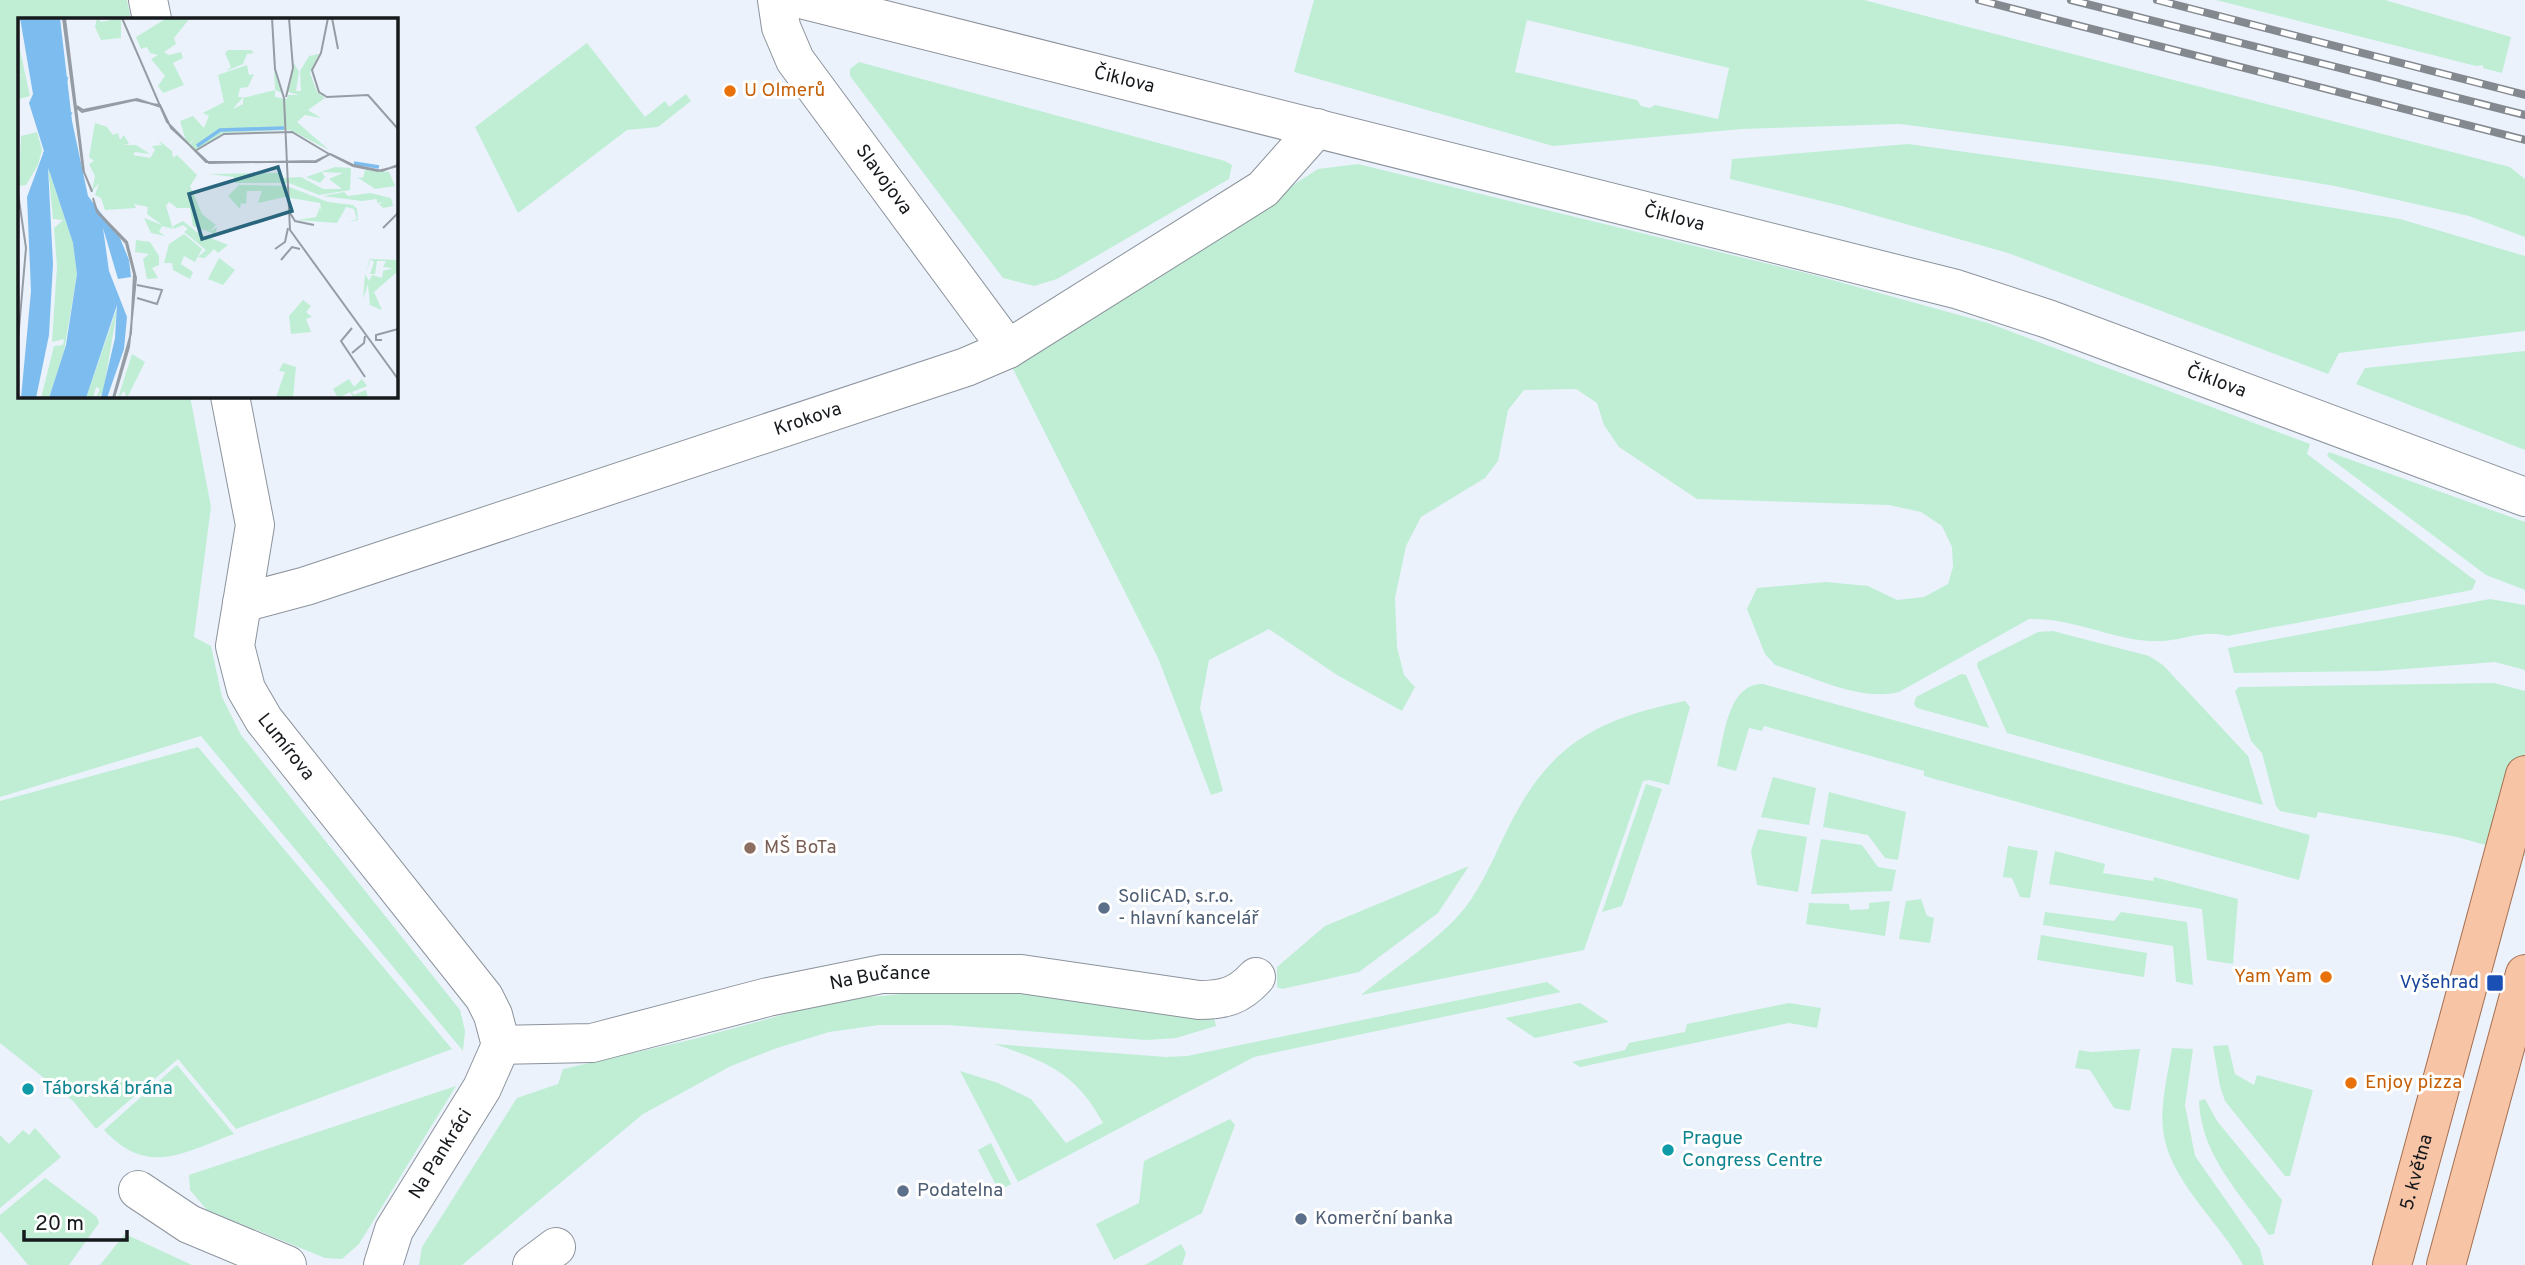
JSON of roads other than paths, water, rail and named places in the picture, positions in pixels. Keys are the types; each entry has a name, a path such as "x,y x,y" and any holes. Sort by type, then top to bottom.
{"main road":[{"name":"5. května","path":"2392,1265 2525,775"},
{"path":"2446,1265 2525,974"},
{"path":"2465,1265 2470,1176"}],"street":[{"path":"148,0 152,18"},
{"name":"Slavojova","path":"777,0 781,27 795,60 1008,349"},
{"name":"Čiklova","path":"805,0 1996,301 2525,497"},
{"name":"Krokova","path":"242,603 319,582 945,374 1008,349 1263,189 1317,128"},
{"name":"Lumírova","path":"230,397 254,525 235,646 246,689 264,720 484,998 493,1015 501,1045"},
{"name":"Na Bučance","path":"501,1045 592,1042 768,997 882,974 1021,974 1199,1000 1229,998 1241,993 1256,977"},
{"name":"Na Pankráci","path":"383,1265 394,1230 482,1088 501,1045"},
{"path":"138,1191 189,1224 287,1265"}],"railway":[{"path":"1979,0 2525,140"},
{"path":"2071,0 2525,115"},
{"path":"2157,0 2525,95"}],"place":[{"name":"U Olmerů","path":"730,91"},
{"name":"MŠ BoTa","path":"750,848"},
{"name":"SoliCAD, s.r.o. - hlavní kancelář","path":"1104,908"},
{"name":"Yam Yam","path":"2326,977"},
{"name":"Vyšehrad","path":"2495,983"},
{"name":"Enjoy pizza","path":"2351,1083"},
{"name":"Táborská brána","path":"28,1089"},
{"name":"Prague Congress Centre","path":"1668,1150"},
{"name":"Podatelna","path":"903,1191"},
{"name":"Komerční banka","path":"1301,1219"}]}
